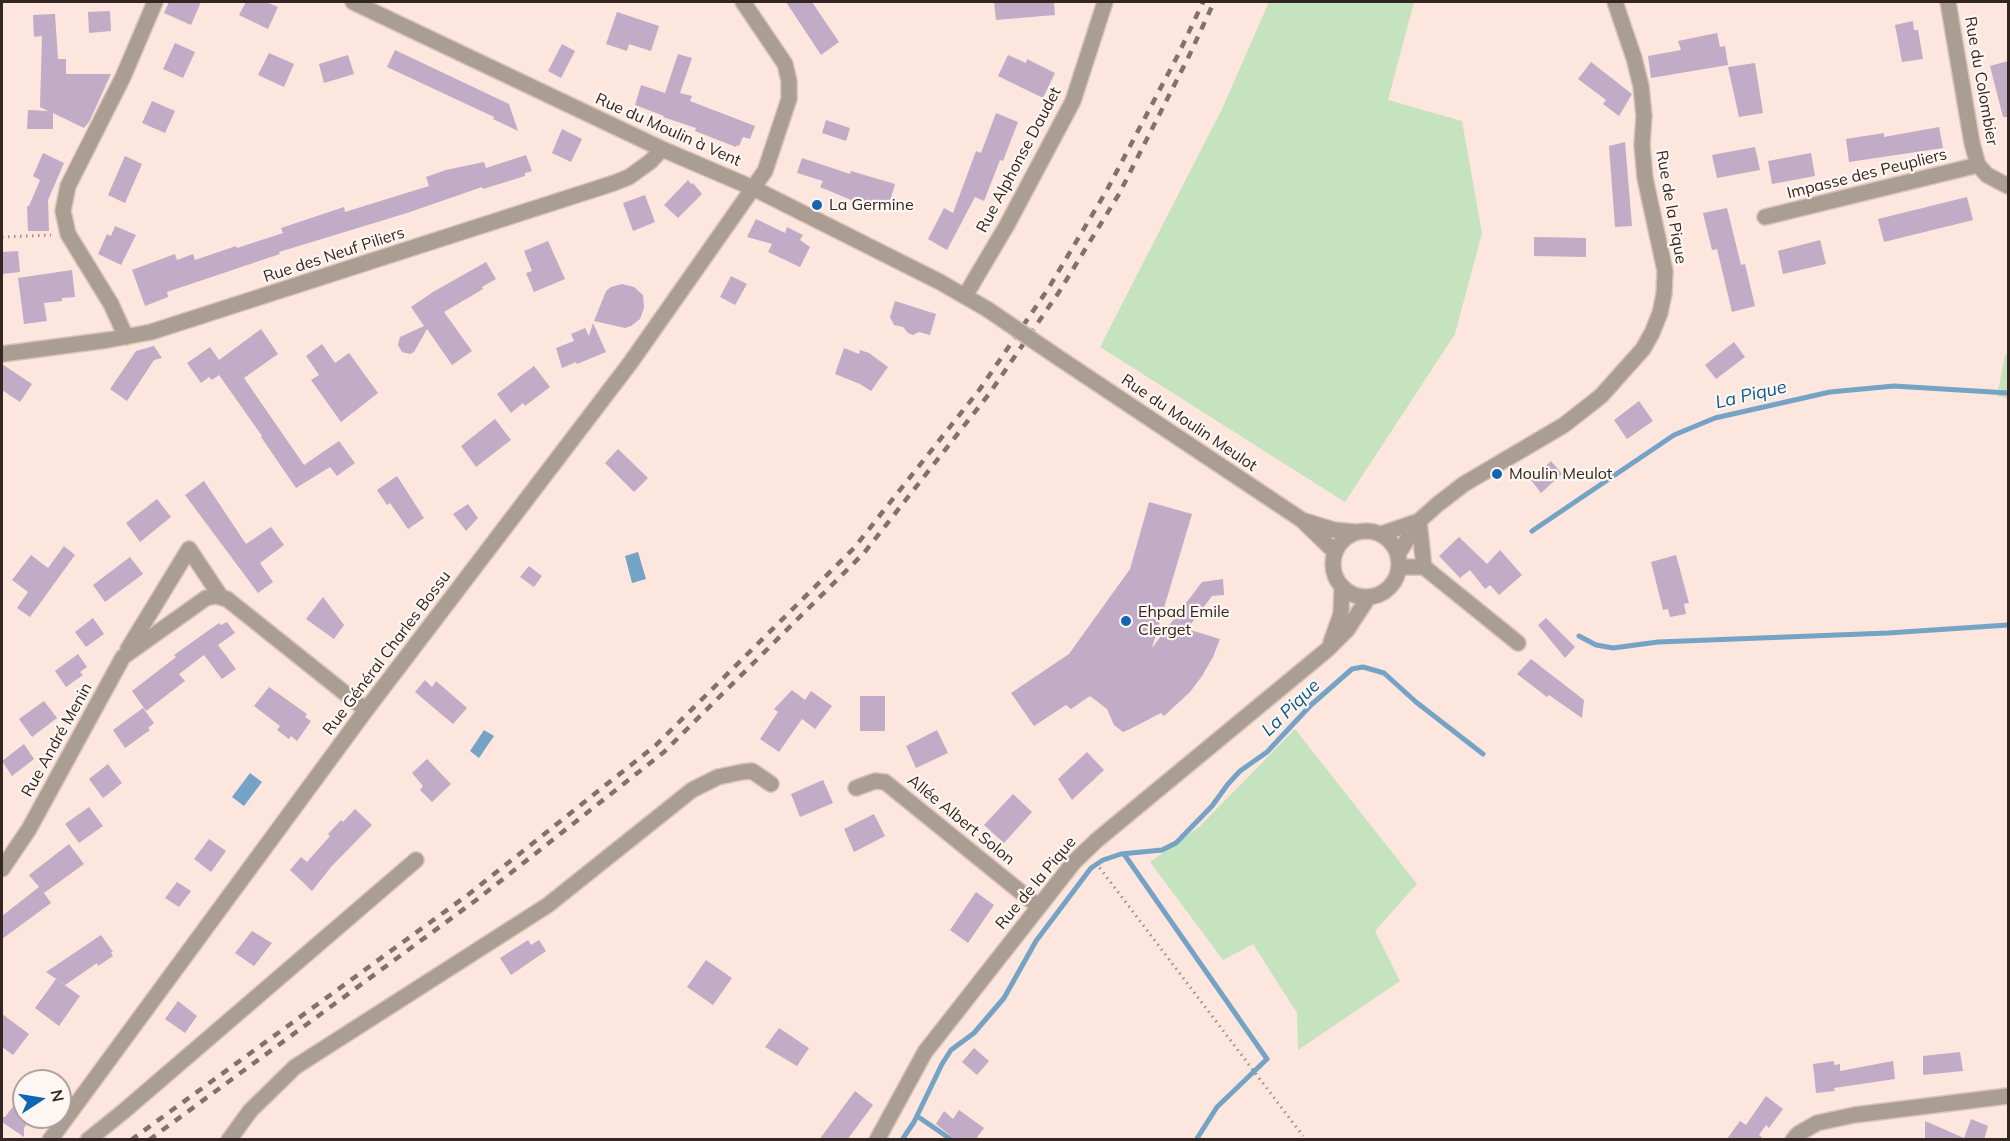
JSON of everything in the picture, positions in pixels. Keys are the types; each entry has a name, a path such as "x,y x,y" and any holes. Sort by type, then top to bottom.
{"street":[{"path":"126,337 111,304 68,234 63,211 68,186 123,77 155,2"},
{"name":"Rue du Moulin à Vent","path":"353,2 662,149 753,188 987,309"},
{"name":"Rue Général Charles Bossu","path":"50,1140 366,710 631,362 765,171 790,91 785,64 743,2"},
{"name":"Rue Alphonse Daudet","path":"965,296 1007,225 1073,102 1105,2"},
{"name":"Rue de la Pique","path":"1381,534 1419,521 1464,484 1564,425 1601,396 1643,349 1652,333 1664,294 1665,271 1645,178 1641,86 1615,2"},
{"name":"Rue du Colombier","path":"1948,2 1972,143 1978,165 1988,175 2008,186"},
{"name":"Rue des Neuf Piliers","path":"2,354 151,332 614,183 629,177 651,161 662,149"},
{"name":"Impasse des Peupliers","path":"1765,218 1978,165"},
{"name":"Rue du Moulin Meulot","path":"987,309 1302,520 1335,552"},
{"name":"Rue du Moulin Meulot","path":"1302,520 1334,530 1356,532"},
{"path":"1419,521 1424,567"},
{"name":"Rue de la Pique","path":"1399,561 1419,521"},
{"path":"1356,532 1381,534 1395,546 1399,561 1398,576 1386,591 1368,598 1349,593 1336,579 1335,552 1340,543 1356,532"},
{"name":"Rue André Menin","path":"2,869 29,829 123,657 189,549 221,597 234,604 366,710"},
{"path":"1399,561 1424,567 1518,643"},
{"path":"1328,649 1341,614 1342,587"},
{"name":"Rue André Menin","path":"123,657 197,602 206,598 221,597"},
{"name":"Rue de la Pique","path":"877,1140 925,1052 1074,862 1097,840 1328,649 1347,630 1368,598"},
{"path":"229,1140 256,1104 295,1067 548,905 692,790 718,777 752,771 771,784"},
{"name":"Allée Albert Solon","path":"856,788 875,781 885,782 1038,906"},
{"path":"88,1140 124,1112 416,860"},
{"path":"1793,1140 1798,1134 1817,1123 1854,1115 2008,1096"}],"path":[{"path":"2,237 68,234"},
{"path":"1100,867 1303,1136"}],"green space":[{"path":"1269,2 1414,2 1388,100 1462,121 1482,233 1455,334 1345,502 1100,347 1222,109"},
{"path":"2005,355 2008,355 2008,398 1997,396"},
{"path":"1295,729 1417,884 1375,931 1400,981 1298,1050 1297,1013 1253,944 1223,960 1150,862 1199,827"}],"water":[{"path":"638,552 646,579 632,583 625,556"},
{"path":"484,730 494,736 479,758 470,751"},
{"path":"250,773 262,782 244,806 232,797"}],"building":[{"path":"169,2 201,2 191,25 164,13"},
{"path":"246,2 266,2 278,7 268,29 239,15"},
{"path":"786,2 812,2 839,42 821,55"},
{"path":"994,2 1054,2 1055,15 996,20"},
{"path":"110,11 111,31 89,33 88,12"},
{"path":"617,12 659,26 651,51 629,44 627,51 606,44"},
{"path":"55,14 58,59 66,59 66,74 111,74 84,128 53,113 53,129 27,129 28,110 48,111 40,107 42,36 34,37 33,15"},
{"path":"1913,21 1914,30 1918,30 1923,59 1902,62 1895,25"},
{"path":"1717,33 1720,47 1725,46 1728,65 1651,78 1648,56 1681,50 1678,41"},
{"path":"175,43 195,52 183,78 163,69"},
{"path":"562,44 575,51 561,78 548,71"},
{"path":"395,50 509,104 518,131 493,119 494,117 387,67"},
{"path":"269,53 294,64 284,87 258,75"},
{"path":"678,54 692,58 680,93 692,96 690,101 755,126 750,139 743,137 739,146 736,147 695,131 696,128 635,105 641,85 665,93"},
{"path":"348,55 354,74 324,83 319,64"},
{"path":"1008,55 1026,63 1027,59 1055,73 1043,98 998,76"},
{"path":"2008,61 2008,117 2003,117 1990,66"},
{"path":"1591,62 1632,94 1619,116 1603,104 1606,100 1578,79"},
{"path":"1755,63 1763,113 1739,117 1728,67"},
{"path":"152,101 175,111 165,133 142,123"},
{"path":"996,113 1018,122 984,201 975,197 947,250 928,239 944,208 953,213 976,151 981,153"},
{"path":"826,120 850,128 846,141 822,133"},
{"path":"1939,127 1943,148 1849,162 1846,139 1884,133 1884,137"},
{"path":"562,129 582,139 571,162 552,153"},
{"path":"1625,142 1632,226 1615,227 1609,146"},
{"path":"1755,147 1760,170 1717,178 1712,155"},
{"path":"43,153 64,163 48,200 49,231 28,231 27,206 40,180 33,176"},
{"path":"1811,153 1815,176 1772,184 1768,161"},
{"path":"526,155 532,171 525,173 525,176 483,189 482,187 407,213 279,252 280,254 167,292 168,297 145,306 132,270 175,254 177,260 193,254 195,260 236,246 237,248 283,233 281,228 344,207 345,212 429,186 426,177 446,170 484,162 486,168"},
{"path":"125,156 142,164 125,203 108,195"},
{"path":"802,158 850,174 851,171 895,184 888,208 881,205 880,209 851,202 851,200 820,187 823,181 797,173"},
{"path":"688,180 702,194 678,218 664,205"},
{"path":"645,195 655,222 633,231 623,203"},
{"path":"1967,197 1973,220 1884,242 1878,219"},
{"path":"1727,208 1741,265 1745,264 1755,306 1732,312 1717,249 1712,250 1703,213"},
{"path":"756,219 785,233 787,227 803,235 800,240 810,247 800,267 768,252 772,244 747,237"},
{"path":"115,226 136,235 121,265 98,254 107,234 111,236"},
{"path":"1534,237 1586,238 1586,257 1534,256"},
{"path":"1820,240 1826,264 1783,274 1778,251"},
{"path":"548,241 565,279 534,292 526,273 532,271 524,251"},
{"path":"18,251 20,272 2,274 2,252"},
{"path":"486,262 496,279 444,312 472,351 452,365 427,329 414,352 410,354 402,352 398,345 400,337 424,326 411,307"},
{"path":"72,270 75,297 44,303 47,321 24,324 18,278"},
{"path":"731,276 747,284 735,305 720,297"},
{"path":"622,284 634,287 643,295 644,308 640,319 625,328 594,321 606,291"},
{"path":"895,301 936,314 930,335 919,332 913,335 903,327 894,325 890,317"},
{"path":"593,323 606,352 562,368 556,348 574,341 571,334 585,328 589,336"},
{"path":"261,329 278,354 244,378 304,465 339,441 355,463 337,476 330,467 296,488 219,375 212,380 209,377 201,383 187,363 210,347 219,360"},
{"path":"1734,342 1745,357 1716,379 1705,365"},
{"path":"322,344 335,363 349,353 378,393 341,422 311,380 319,375 306,356"},
{"path":"154,346 162,358 154,360 127,401 110,389 136,351"},
{"path":"844,348 859,354 860,350 869,353 888,367 871,391 835,374"},
{"path":"2,364 32,384 20,402 2,390"},
{"path":"534,366 550,387 525,406 523,403 511,413 497,394"},
{"path":"1639,401 1653,421 1627,439 1614,420"},
{"path":"495,419 511,440 476,467 461,446"},
{"path":"618,449 648,478 634,492 605,463"},
{"path":"1551,461 1562,474 1541,493 1531,480"},
{"path":"397,476 424,518 408,529 390,503 387,505 377,490"},
{"path":"204,481 246,544 271,527 284,545 260,563 273,582 258,593 185,495"},
{"path":"157,499 171,517 140,542 126,523"},
{"name":"Ehpad Emile Clerget","path":"1149,502 1192,514 1152,648 1202,582 1223,579 1224,595 1212,596 1187,629 1220,639 1213,657 1190,692 1164,716 1161,713 1123,732 1114,725 1107,709 1090,696 1071,709 1066,705 1034,726 1011,693 1069,654 1130,569"},
{"path":"468,504 478,518 466,531 453,514"},
{"path":"1459,537 1487,564 1500,550 1522,575 1499,595 1490,585 1485,589 1470,570 1460,578 1439,556"},
{"path":"64,546 75,555 30,617 17,608 28,592 12,580 31,555 48,568"},
{"path":"1676,555 1689,603 1684,604 1686,614 1670,617 1668,609 1663,610 1651,562"},
{"path":"130,557 143,574 105,602 93,585"},
{"path":"529,566 542,576 534,587 520,577"},
{"path":"323,597 344,625 334,639 306,619"},
{"path":"93,618 104,634 86,647 75,632"},
{"path":"1546,618 1575,647 1565,658 1538,625"},
{"path":"227,622 235,633 218,645 236,669 222,679 204,655 179,674 185,681 146,711 132,691 176,657 174,655 219,623 221,625"},
{"path":"78,654 87,667 80,672 83,675 66,687 55,671"},
{"path":"1531,659 1584,700 1582,718 1549,695 1547,697 1517,674"},
{"path":"425,680 432,687 436,681 467,708 453,724 415,692"},
{"path":"269,687 307,714 305,717 311,721 297,741 291,736 289,739 277,730 280,726 254,706"},
{"path":"792,690 805,700 811,691 832,706 815,729 802,719 779,752 760,739 778,712 774,709"},
{"path":"860,696 885,696 885,731 860,731"},
{"path":"44,701 57,718 32,737 19,719"},
{"path":"143,708 154,723 148,728 150,730 125,748 113,730"},
{"path":"937,730 948,753 916,768 906,746"},
{"path":"24,744 34,759 12,776 2,761"},
{"path":"1087,752 1104,770 1072,800 1058,779"},
{"path":"427,759 451,784 432,802 420,790 423,786 412,773"},
{"path":"108,764 122,783 103,798 89,779"},
{"path":"823,780 833,803 800,817 791,794"},
{"path":"1013,794 1032,812 1004,843 984,825"},
{"path":"89,807 103,826 79,843 65,824"},
{"path":"355,809 372,825 331,867 312,891 290,870 301,857 307,862 330,836 328,834"},
{"path":"874,814 885,836 854,852 844,829"},
{"path":"209,839 226,851 211,872 194,859"},
{"path":"69,844 84,864 44,893 51,903 2,939 2,916 39,887 29,875"},
{"path":"177,882 191,891 179,907 165,898"},
{"path":"976,892 994,905 968,943 950,930"},
{"path":"252,931 272,943 254,966 235,953"},
{"path":"101,935 113,952 111,952 113,956 98,966 97,963 65,985 46,972"},
{"path":"528,940 531,945 539,940 546,951 511,975 500,958"},
{"path":"706,960 732,978 713,1005 687,987"},
{"path":"56,979 80,996 59,1026 35,1008"},
{"path":"178,1001 197,1016 185,1033 165,1019"},
{"path":"2,1014 29,1034 13,1055 2,1047"},
{"path":"779,1028 809,1048 797,1066 765,1047"},
{"path":"974,1048 989,1061 977,1075 962,1062"},
{"path":"1960,1052 1963,1071 1923,1075 1923,1056"},
{"path":"1834,1061 1834,1065 1840,1064 1840,1071 1893,1061 1895,1079 1816,1093 1813,1064"},
{"path":"855,1091 873,1105 847,1140 819,1140"},
{"path":"1766,1096 1783,1109 1769,1128 1766,1125 1759,1135 1765,1140 1726,1140 1740,1121 1746,1125"},
{"path":"12,1108 12,1129 2,1122 2,1117 5,1117"},
{"path":"959,1110 984,1128 975,1140 956,1140 936,1124 944,1111 953,1119"},
{"path":"1971,1119 1988,1126 1984,1140 1925,1140 1925,1121 1964,1138"},
{"path":"12,1129 24,1129 24,1137"}],"waterway":[{"name":"La Pique","path":"1532,531 1674,435 1715,418 1830,392 1894,386 2008,393"},
{"path":"1579,636 1596,645 1613,648 1658,642 1888,633 2008,625"},
{"name":"La Pique","path":"902,1140 914,1122 951,1050 974,1033 1004,998 1036,941 1091,868 1103,860 1121,854 1162,850 1176,843 1212,806 1240,771 1267,752 1311,705 1352,669 1363,667 1384,673 1416,702 1483,754"},
{"name":"La Pique","path":"1124,854 1267,1059 1217,1107 1196,1140"},
{"name":"La Pique","path":"917,1116 952,1140"}],"railway":[{"path":"131,1140 469,894 656,745 854,548 980,389 1048,289 1107,190 1179,53 1203,2"},
{"path":"149,1140 479,898 664,752 864,553 989,394 1059,292 1119,194 1214,2"}],"place":[{"name":"La Germine","path":"817,205"},
{"name":"Moulin Meulot","path":"1497,474"},
{"name":"Ehpad Emile Clerget","path":"1126,621"}]}
